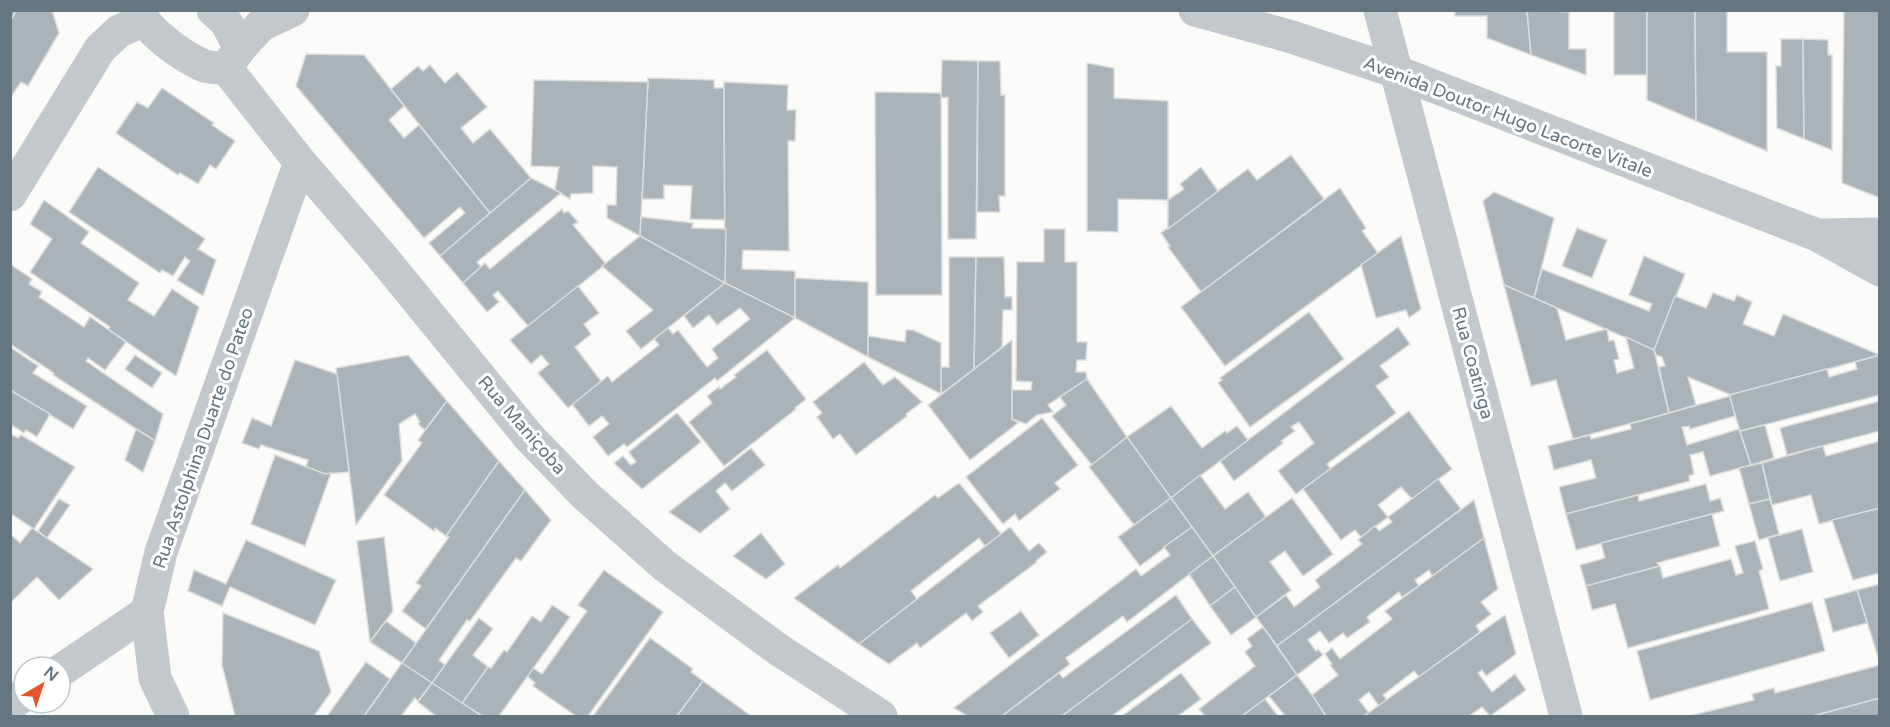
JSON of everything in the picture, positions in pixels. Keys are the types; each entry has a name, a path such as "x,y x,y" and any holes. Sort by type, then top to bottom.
{"street":[{"name":"Rua Maniçoba","path":"213,10 226,22 233,58 300,162 383,258 529,437 585,495 665,566 779,650 881,717"},
{"path":"10,195 100,49 140,16 175,48 204,66 233,58 261,25 293,10"},
{"name":"Avenida Doutor Hugo Lacorte Vitale","path":"1195,10 1292,37 1397,72 1817,235 1880,270"},
{"name":"Rua Coatinga","path":"1380,10 1566,717"},
{"name":"Rua Astolphina Duarte do Pateo","path":"173,717 155,678 147,612 161,552 300,162"},
{"name":"Avenida Doutor Hugo Lacorte Vitale","path":"1817,235 1880,234"},
{"path":"72,663 147,612"}],"building":[{"path":"10,10 17,10 10,21"},
{"path":"17,10 52,10 59,33 28,86 21,82 10,98 10,21"},
{"path":"1455,10 1527,10 1531,55 1487,38 1487,16 1455,16"},
{"path":"1527,10 1569,12 1569,49 1586,49 1586,75 1531,55"},
{"path":"1614,10 1647,10 1647,75 1614,75"},
{"path":"1647,10 1695,10 1696,121 1647,100"},
{"path":"1695,10 1727,10 1727,52 1767,52 1767,151 1696,121"},
{"path":"1844,10 1880,10 1880,198 1842,183"},
{"path":"1781,39 1803,39 1804,139 1777,128 1776,66 1781,66"},
{"path":"1803,39 1828,40 1828,55 1832,55 1832,150 1804,139"},
{"path":"306,54 364,55 404,106 389,120 404,138 419,125 490,213 440,256 429,243 465,213 460,207 424,238 296,86"},
{"path":"942,60 978,61 976,239 948,239 948,97 941,98"},
{"path":"978,61 1000,61 1001,95 1005,95 1005,196 999,196 1000,212 977,212"},
{"path":"1087,63 1114,68 1114,98 1168,101 1168,200 1118,199 1118,232 1087,231"},
{"path":"430,65 445,83 457,72 487,107 461,128 473,143 490,129 531,178 490,213 391,89 418,66 423,71"},
{"path":"648,78 714,80 714,88 724,88 725,220 690,219 692,186 664,185 664,199 642,199"},
{"path":"534,80 648,82 640,236 607,218 607,205 616,205 617,167 593,166 593,193 571,194 570,199 555,190 559,167 531,166"},
{"path":"724,82 788,85 787,110 796,110 795,141 788,141 789,251 743,250 742,269 795,271 795,318 725,283"},
{"path":"162,88 214,123 212,125 235,141 216,169 210,165 198,184 180,173 178,175 116,133 137,102 148,108"},
{"path":"875,92 941,93 942,295 876,295"},
{"path":"1291,155 1324,199 1201,292 1168,247 1170,246 1161,233 1248,169 1257,180"},
{"path":"98,167 205,239 198,249 216,260 203,296 177,280 190,261 185,257 173,276 162,270 160,273 69,212"},
{"path":"1201,167 1218,191 1168,229 1168,200 1184,189 1180,184"},
{"path":"531,178 561,193 477,262 481,267 463,283 440,256"},
{"path":"1340,188 1366,228 1362,231 1378,253 1225,366 1181,307"},
{"path":"1494,192 1554,218 1534,298 1504,285 1483,201"},
{"path":"44,200 89,232 81,243 139,283 128,300 154,316 172,289 199,307 176,376 30,272 52,239 30,224"},
{"path":"562,209 564,213 568,211 578,222 573,225 606,264 528,326 498,291 493,295 499,302 487,312 463,283 485,263 490,269"},
{"path":"641,217 693,223 692,228 726,229 725,283 640,236"},
{"path":"1577,228 1607,240 1592,278 1562,266"},
{"path":"1044,229 1065,229 1065,262 1077,262 1077,342 1087,342 1086,360 1077,360 1076,372 1086,372 1087,379 1048,405 1053,412 1037,415 1026,424 1012,419 1012,390 1031,390 1032,382 1016,381 1017,262 1044,262"},
{"path":"640,236 725,283 641,349 626,331 653,310 602,266"},
{"path":"1401,236 1421,309 1409,318 1406,310 1376,318 1361,265"},
{"path":"1644,256 1685,274 1654,350 1534,298 1542,269 1649,311 1652,304 1629,295"},
{"path":"949,257 976,257 974,369 941,394 941,367 949,367"},
{"path":"976,257 1004,257 1005,297 1012,297 1012,310 1003,310 1002,347 974,369"},
{"path":"10,264 32,279 29,284 42,292 39,297 84,327 90,317 126,342 105,370 88,358 86,361 163,414 155,441 53,375 54,373 10,344"},
{"path":"795,278 868,282 868,357 795,318"},
{"path":"725,283 795,318 717,381 715,378 627,447 624,444 608,456 593,437 609,424 602,416 589,426 572,404 608,376 612,382 659,345 654,339 668,328 673,334 678,330 707,367 718,358 712,349 750,319 740,308 717,325 709,315 693,328 684,316"},
{"path":"1504,285 1557,308 1566,340 1607,329 1609,341 1614,340 1619,359 1614,360 1617,373 1634,368 1626,337 1654,350 1669,413 1573,439 1556,380 1531,386"},
{"path":"578,286 599,313 584,324 591,334 575,347 601,381 568,408 538,373 549,364 541,355 531,364 510,340"},
{"path":"1713,293 1734,301 1737,295 1752,302 1743,324 1774,336 1783,314 1880,355 1731,395 1688,377 1696,405 1669,413 1659,367 1665,366 1662,357 1656,355 1654,350 1675,296 1706,308"},
{"path":"1309,312 1344,359 1250,427 1218,383 1222,380 1220,378"},
{"path":"1398,327 1410,344 1380,366 1389,377 1376,386 1396,413 1327,464 1331,469 1296,494 1278,471 1314,443 1299,422 1291,427 1295,431 1281,441 1283,443 1234,481 1220,461"},
{"path":"906,330 913,330 941,343 941,394 868,357 868,336 905,342"},
{"path":"1012,340 1012,419 1018,423 970,460 928,405"},
{"path":"10,347 38,366 33,373 87,406 73,429 10,390"},
{"path":"767,350 806,399 724,466 689,422 712,403 707,396 736,377 734,375"},
{"path":"135,355 162,373 152,388 125,369"},
{"path":"408,355 447,401 425,430 418,424 420,422 415,414 399,424 402,461 356,525 336,368"},
{"path":"1880,355 1880,395 1740,431 1729,395 1827,369 1829,377 1857,369 1855,362"},
{"path":"295,360 337,374 349,472 325,474 306,467 308,460 261,445 259,449 242,443 252,418 271,426"},
{"path":"864,362 883,385 895,377 922,402 856,455 840,434 833,439 817,417 822,413 813,402"},
{"path":"1087,379 1127,437 1092,465 1052,416 1066,405 1060,397"},
{"path":"10,390 50,414 37,437 26,430 24,433 10,424"},
{"path":"1730,396 1735,416 1690,429 1689,426 1682,427 1687,445 1739,429 1751,465 1710,476 1703,452 1690,455 1694,474 1689,476 1690,481 1566,514 1559,487 1596,478 1591,460 1554,470 1548,446 1590,435 1591,439 1631,429 1630,424"},
{"path":"447,401 499,461 446,536 435,528 434,531 384,495 422,443 418,440"},
{"path":"1880,401 1880,431 1787,455 1780,428"},
{"path":"1171,406 1202,448 1225,431 1227,433 1237,426 1248,440 1171,498 1127,437"},
{"path":"1409,411 1452,469 1412,499 1401,487 1378,505 1388,517 1361,537 1355,530 1341,540 1303,489"},
{"path":"677,413 701,442 642,489 614,463 623,456 631,465 636,462 629,452"},
{"path":"1042,418 1078,465 1055,483 1060,489 1019,521 1015,514 1003,524 966,477"},
{"path":"1765,425 1774,458 1751,465 1740,431"},
{"path":"136,429 155,441 143,472 125,460"},
{"path":"10,434 18,438 21,435 75,467 34,529 10,513"},
{"path":"1127,437 1171,498 1134,525 1089,467"},
{"path":"1880,441 1880,508 1819,524 1811,495 1772,505 1762,463 1823,446 1826,456"},
{"path":"751,448 765,465 732,491 725,483 716,491 730,509 700,533 669,512"},
{"path":"275,455 325,474 331,473 305,546 251,524"},
{"path":"499,461 525,490 426,629 402,611 421,586 416,583 449,537 446,536"},
{"path":"1762,463 1770,499 1749,504 1739,468"},
{"path":"1200,475 1225,509 1248,492 1266,517 1213,556 1171,498"},
{"path":"1438,479 1461,509 1277,646 1256,617 1286,595 1294,607 1320,587 1315,580 1362,544 1358,540 1375,526 1379,531 1392,522 1388,517"},
{"path":"959,483 1002,535 985,546 979,538 911,591 917,599 859,644 794,598 838,565 840,568 935,495 938,498"},
{"path":"1706,484 1710,501 1720,498 1724,511 1576,550 1566,514 1638,495 1639,501"},
{"path":"525,490 551,520 521,561 516,558 470,621 467,620 439,660 445,665 432,683 402,663"},
{"path":"1171,498 1192,527 1140,566 1118,537"},
{"path":"1292,498 1333,554 1303,576 1285,551 1270,562 1291,590 1256,617 1213,556"},
{"path":"59,499 70,505 47,538 38,531"},
{"path":"1770,499 1779,534 1759,540 1749,504"},
{"path":"1474,500 1484,538 1432,576 1429,570 1415,580 1419,586 1402,597 1399,592 1367,617 1370,622 1347,638 1343,633 1329,643 1320,631 1308,640 1316,651 1318,649 1323,655 1297,675 1277,646"},
{"path":"1880,508 1880,573 1853,580 1832,520"},
{"path":"1712,514 1720,546 1657,563 1660,566 1586,586 1580,565 1605,558 1601,543"},
{"path":"1010,527 1029,551 1039,543 1047,552 978,606 983,612 972,621 966,613 920,648 917,643 889,664 859,644"},
{"path":"1192,527 1213,556 1127,622 1123,616 1066,658 1070,664 1002,716 967,716 954,708 1136,569 1141,576 1170,555 1164,547"},
{"path":"32,528 93,569 59,600 37,577 10,603 10,534 20,543"},
{"path":"1802,529 1813,572 1780,581 1768,538"},
{"path":"761,533 785,564 766,579 733,556"},
{"path":"384,537 393,611 370,642 357,541"},
{"path":"1484,538 1498,589 1481,602 1491,614 1476,626 1480,632 1419,677 1414,671 1383,695 1387,700 1379,706 1369,692 1359,700 1369,713 1364,716 1326,716 1312,695 1338,675 1325,654 1332,648 1340,659 1392,619 1385,611"},
{"path":"246,540 336,580 315,625 230,587 222,606 188,591 194,570 226,584"},
{"path":"1755,541 1763,569 1759,571 1769,609 1628,648 1615,604 1592,610 1586,586 1660,566 1663,578 1731,559 1736,575 1743,573 1735,546"},
{"path":"1213,556 1235,587 1210,606 1189,574"},
{"path":"604,570 663,612 588,716 576,716 533,686 535,683 527,676 533,668 542,674 587,611 578,605"},
{"path":"1880,584 1880,659 1879,660 1857,590"},
{"path":"1235,587 1256,617 1231,635 1210,606"},
{"path":"1857,590 1867,623 1833,632 1824,599"},
{"path":"1176,595 1192,619 1062,716 1002,716 1059,673 1063,678"},
{"path":"1812,602 1825,651 1650,700 1637,651"},
{"path":"552,605 570,617 499,716 482,716 462,703 488,667 491,668 504,650 507,652 532,616 541,622"},
{"path":"1021,611 1039,635 1009,658 990,633"},
{"path":"223,613 319,651 331,692 314,716 235,716 222,665"},
{"path":"1505,615 1516,654 1486,676 1482,670 1478,673 1492,692 1515,674 1526,690 1490,716 1482,707 1469,716 1364,716"},
{"path":"479,618 493,629 473,655 488,667 462,703 432,683"},
{"path":"1192,619 1211,643 1112,716 1062,716"},
{"path":"386,621 416,643 402,663 370,642"},
{"path":"1263,627 1297,675 1242,716 1205,716 1199,709 1255,666 1245,652 1252,646 1247,639"},
{"path":"650,638 693,669 691,672 703,681 677,716 593,716"},
{"path":"366,662 390,679 364,716 327,716"},
{"path":"402,663 432,683 418,701 415,698 401,716 364,716"},
{"path":"1880,665 1880,698 1813,716 1689,716 1754,700 1752,694 1774,688 1775,693"},
{"path":"1181,673 1201,699 1178,716 1122,716"},
{"path":"1297,675 1326,716 1285,716 1269,696"},
{"path":"703,681 751,716 677,716"},
{"path":"432,683 482,716 436,716 418,702"},
{"path":"1880,698 1880,716 1813,716"},
{"path":"1265,699 1278,716 1242,716"}]}
